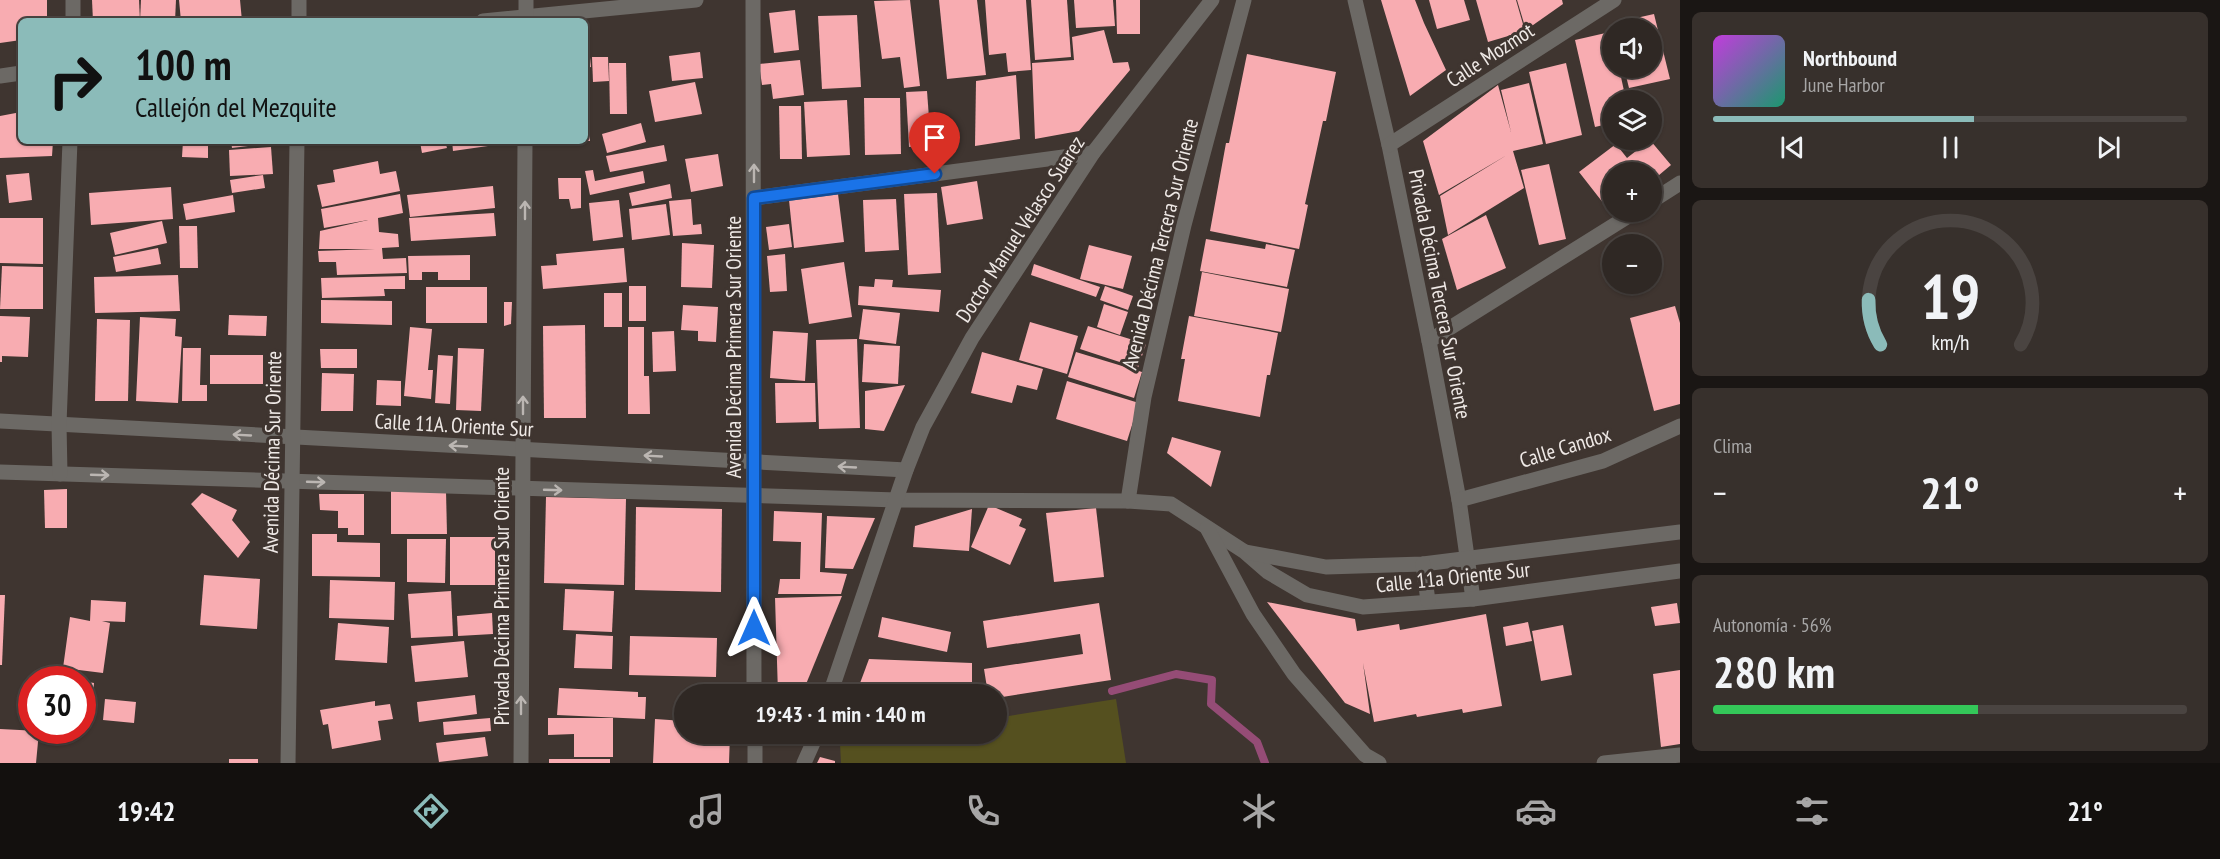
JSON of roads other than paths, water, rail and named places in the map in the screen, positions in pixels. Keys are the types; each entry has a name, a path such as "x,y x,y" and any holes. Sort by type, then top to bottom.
{"street":[{"path":"73,0 73,18"},
{"path":"299,0 299,18"},
{"path":"526,0 526,18"},
{"path":"535,18 696,0"},
{"name":"Avenida Décima Primera Sur Oriente","path":"753,0 754,684"},
{"name":"Doctor Manuel Velasco Suarez","path":"833,684 906,470 924,427 972,338 1093,153 1212,0"},
{"name":"Avenida Décima Tercera Sur Oriente","path":"1128,501 1144,397 1184,225 1244,0"},
{"name":"Privada Décima Tercera Sur Oriente","path":"1355,0 1389,145 1429,341 1459,500 1473,598"},
{"name":"Calle Mozmot","path":"1389,145 1614,0"},
{"path":"0,76 18,73"},
{"path":"60,474 59,424 70,144"},
{"name":"Avenida Décima Sur Oriente","path":"288,763 297,144"},
{"name":"Privada Décima Primera Sur Oriente","path":"520,763 525,144"},
{"path":"754,198 1093,153"},
{"path":"1662,195 1680,183"},
{"path":"1429,341 1619,222"},
{"name":"Calle 11A. Oriente Sur","path":"0,421 906,470"},
{"name":"Calle Candox","path":"1459,500 1603,461 1680,426"},
{"path":"0,472 897,500"},
{"name":"Calle 11a Oriente Sur","path":"897,500 1128,501 1171,504 1245,552 1268,572 1307,595 1363,607 1473,598 1680,571"},
{"path":"1206,526 1253,614 1294,674 1365,755 1379,763"},
{"name":"Calle 11a Oriente Sur","path":"1245,552 1326,567 1423,564 1680,532"},
{"path":"1423,564 1428,601"},
{"path":"754,744 754,763"},
{"path":"804,763 813,744"},
{"path":"1604,763 1680,755"}],"waterway":[{"path":"1112,691 1176,674 1212,680 1211,704 1257,742 1265,763"}]}
